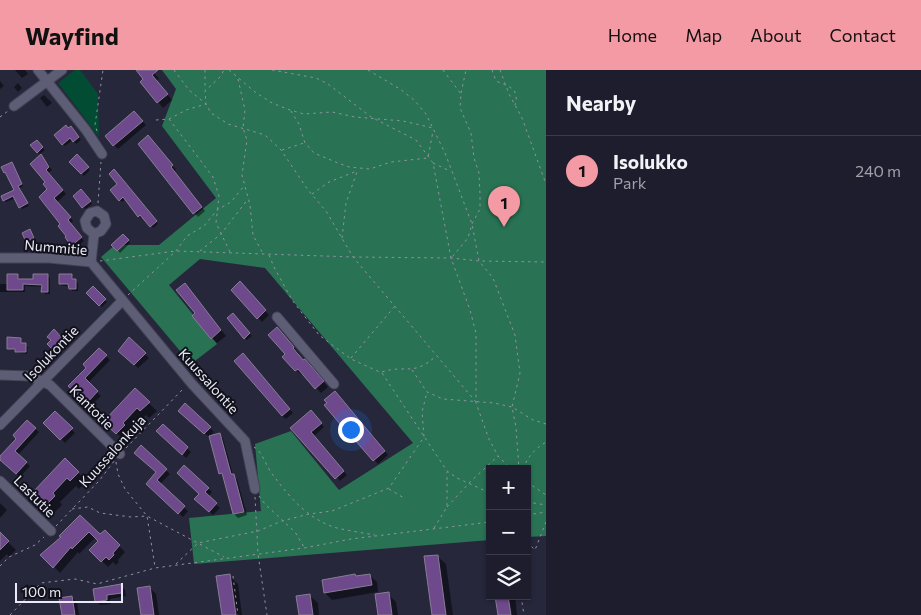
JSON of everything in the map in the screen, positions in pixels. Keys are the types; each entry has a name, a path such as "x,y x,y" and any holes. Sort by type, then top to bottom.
{"street":[{"path":"38,70 86,130 102,154"},
{"path":"14,106 62,70"},
{"path":"97,211 104,216 106,224 101,231 94,234 87,228 85,221 90,214 97,211"},
{"path":"91,262 94,234"},
{"name":"Nummitie","path":"0,258 49,258 91,262 122,301"},
{"name":"Isolukontie","path":"0,424 122,301"},
{"name":"Kuussalontie","path":"122,301 190,382 245,441"},
{"path":"277,317 334,384"},
{"path":"0,375 29,376 44,381"},
{"name":"Kantotie","path":"44,381 50,385 118,457"},
{"path":"245,441 255,489"},
{"name":"Lastutie","path":"0,481 50,531"}],"path":[{"path":"98,135 95,125 102,70"},
{"path":"174,70 188,90 206,104 211,113 228,124 265,135 281,150 326,211 353,257 476,403"},
{"path":"205,70 206,104"},
{"path":"205,91 220,77 224,70"},
{"path":"229,70 263,98 290,110 304,114 332,112 355,117 404,121 433,129"},
{"path":"272,70 316,78 328,84 371,117 416,140 433,163 452,172"},
{"path":"368,70 400,89 414,100 426,114 452,172 472,224 479,261 494,278 516,335 520,373 512,407 516,427 519,465"},
{"path":"443,70 460,94"},
{"path":"451,258 468,238 472,224 480,209 479,173 474,158 471,133 460,108 460,94 466,70"},
{"path":"492,70 496,81 516,92 515,106"},
{"path":"500,70 522,118 546,184"},
{"path":"238,78 245,110 243,128 247,140 242,175 248,198 253,235 262,254"},
{"path":"156,120 169,119 186,110 206,104"},
{"path":"0,116 14,106"},
{"path":"290,110 299,124 305,143 314,153 338,163 370,169 391,162 428,158"},
{"path":"169,119 213,177 219,196 216,224 230,253"},
{"path":"428,158 433,129"},
{"path":"281,150 305,143"},
{"path":"97,211 102,154"},
{"path":"433,163 451,258 470,310 476,334 476,403 489,440 498,456 507,465"},
{"path":"342,239 346,203 359,168"},
{"path":"312,194 329,182 358,171"},
{"path":"122,301 176,251 188,236 204,226 218,210 231,202 244,186"},
{"path":"198,252 221,234 248,198"},
{"path":"91,262 176,251 546,262"},
{"path":"269,254 274,267 297,307 319,335 351,359 382,372 447,471 457,478 470,482 486,491"},
{"path":"351,359 394,306"},
{"path":"382,372 394,368 412,370 427,364 436,356"},
{"path":"412,370 427,392 443,399 494,403 512,407 533,420 546,424"},
{"name":"Kuussalonkuja","path":"0,566 9,557 41,541 190,382"},
{"path":"175,565 198,543 258,531 282,521 309,514 332,511 389,488 424,437 422,412 427,392"},
{"path":"245,441 258,449 268,469 287,494 314,518 336,528 377,536"},
{"path":"524,465 535,449 546,442"},
{"path":"434,528 447,507 498,456"},
{"path":"118,457 118,474 124,489 147,516 224,558"},
{"path":"447,471 447,507"},
{"path":"531,485 546,495"},
{"path":"389,488 404,498"},
{"path":"255,489 265,504 295,532 304,548"},
{"path":"255,489 258,554 267,615"},
{"path":"531,503 546,505"},
{"path":"72,509 88,507 100,513 147,516"},
{"path":"531,514 546,512"},
{"path":"147,516 155,568"},
{"path":"10,615 41,584 74,579 97,584 155,568 434,528 486,522"},
{"path":"531,546 535,550 546,522"},
{"path":"233,576 238,615"},
{"path":"522,600 524,615"}],"green space":[{"path":"75,70 80,70 98,94 99,137 58,83"},
{"path":"162,70 546,70 546,536 531,537 531,465 486,465 486,540 194,564 189,518 261,511 255,444 291,431 339,490 413,443 265,268 200,259 169,285 217,344 191,364 101,257 115,245 159,245 216,198 162,126 176,89"}],"building":[{"path":"136,70 158,70 152,75 168,94 157,103 140,82 143,79"},
{"path":"134,111 143,121 113,146 105,136"},
{"path":"66,125 68,128 71,126 79,137 73,142 70,138 62,145 54,135"},
{"path":"148,135 173,165 171,167 202,207 193,214 138,144"},
{"path":"37,140 43,147 37,153 30,145"},
{"path":"41,154 49,167 46,170 63,190 54,198 71,217 68,220 82,237 71,246 58,226 60,224 39,197 47,189 43,184 45,182 30,164"},
{"path":"77,154 89,167 81,174 69,162"},
{"path":"12,162 22,184 18,186 28,203 19,208 13,196 3,201 1,196 14,190 1,167"},
{"path":"114,169 157,221 150,227 140,215 138,217 123,197 119,201 110,190 117,184 109,174"},
{"path":"81,189 91,201 82,208 73,196"},
{"path":"30,229 34,238 26,242 22,233"},
{"path":"123,234 129,240 117,251 111,245"},
{"path":"7,274 18,274 18,279 33,279 33,274 48,274 48,292 41,292 42,285 23,284 23,290 7,290"},
{"path":"59,274 72,274 72,279 76,279 76,289 69,289 68,284 59,284"},
{"path":"240,281 266,310 257,319 231,290"},
{"path":"185,283 221,330 211,339 192,316 195,313 176,290"},
{"path":"93,286 106,299 99,306 86,293"},
{"path":"233,313 250,333 244,339 227,318"},
{"path":"277,327 303,360 305,359 324,381 315,389 298,369 295,371 282,357 285,354 268,335"},
{"path":"54,329 62,338 52,349 47,344 51,340 47,337"},
{"path":"7,337 21,338 21,343 26,343 26,352 15,352 15,349 7,349"},
{"path":"129,337 146,353 134,365 118,351"},
{"path":"99,348 107,355 85,378 98,391 86,404 68,386 86,368 83,364"},
{"path":"243,353 290,409 282,416 234,361"},
{"path":"135,388 150,402 140,411 137,408 116,434 103,422"},
{"path":"335,391 385,451 373,461 354,439 355,437 348,428 345,430 324,405 327,403 324,400"},
{"path":"185,403 211,427 204,434 178,411"},
{"path":"311,410 322,423 311,432 344,471 335,479 290,428"},
{"path":"55,411 73,428 60,440 43,423"},
{"path":"27,420 36,428 15,451 27,462 16,474 0,460 0,456 16,439 13,435"},
{"path":"163,424 188,447 182,455 156,431"},
{"path":"220,433 244,512 233,514 222,473 219,474 209,436"},
{"path":"141,445 167,469 157,480 185,506 178,514 146,484 156,472 134,453"},
{"path":"65,458 79,472 70,481 67,478 53,493 55,496 46,505 33,492"},
{"path":"184,465 209,488 205,492 217,503 209,512 194,499 199,494 177,473"},
{"path":"80,515 100,534 105,530 120,545 109,560 106,557 101,562 89,550 98,541 89,532 72,549 71,547 53,568 40,555 61,537 59,536"},
{"path":"0,532 9,541 0,550"},
{"path":"438,555 446,615 432,615 424,556"},
{"path":"230,574 236,615 222,615 216,576"},
{"path":"355,574 356,576 370,574 372,585 324,593 322,580"},
{"path":"121,584 122,593 107,595 107,600 95,602 93,589"},
{"path":"150,586 154,615 141,615 137,588"},
{"path":"389,592 392,615 378,615 375,594"},
{"path":"310,594 313,615 299,615 296,596"},
{"path":"72,596 75,615 62,615 59,598"},
{"path":"496,600 509,600 511,615 498,615"}],"place":[{"name":"Isolukko","path":"504,227"}]}
